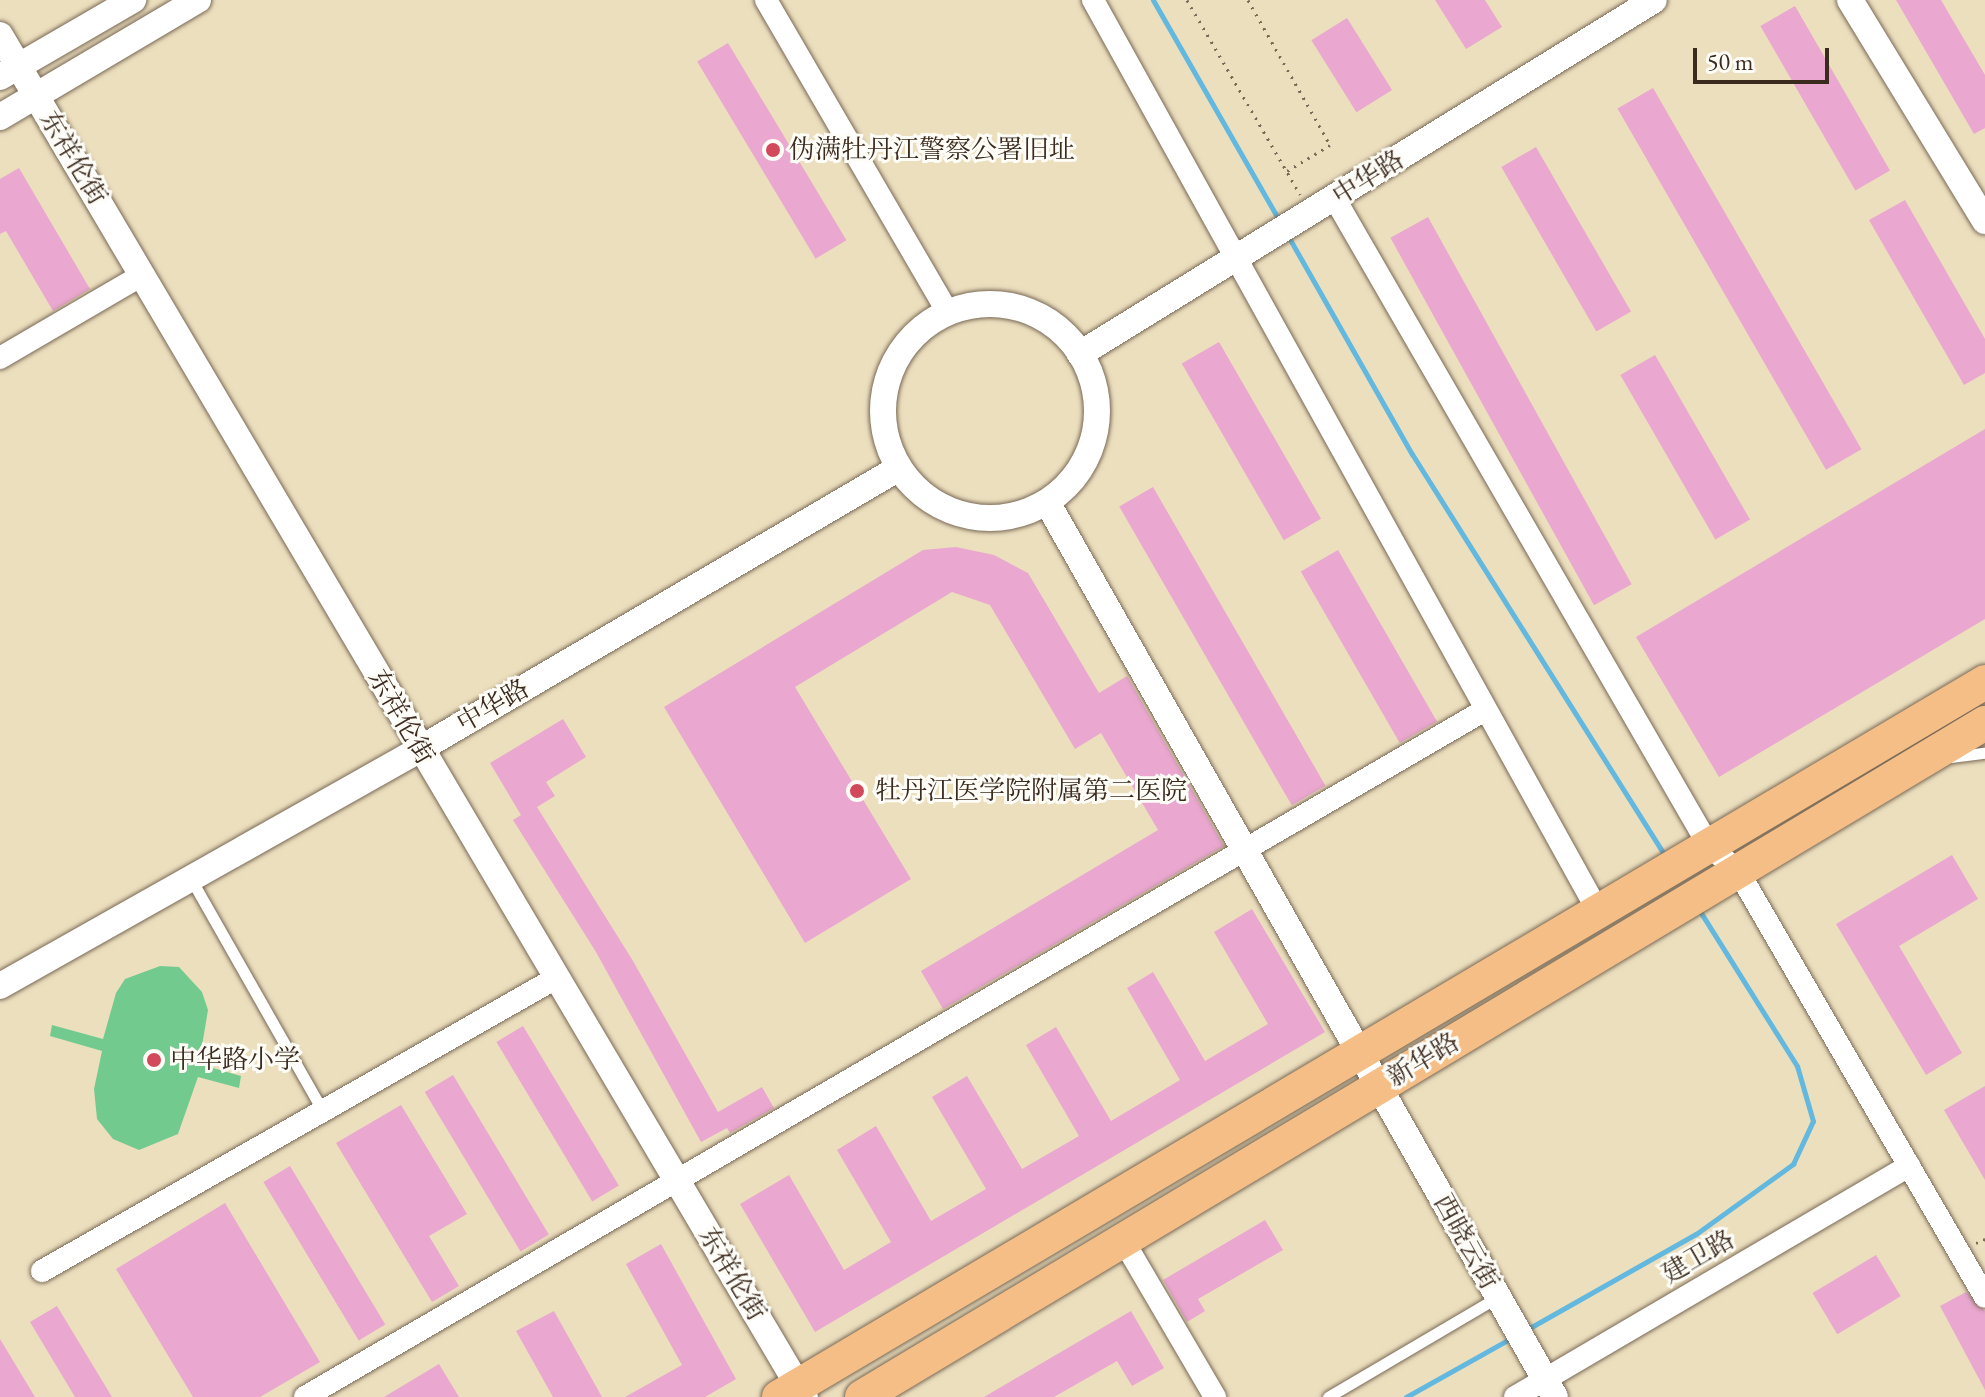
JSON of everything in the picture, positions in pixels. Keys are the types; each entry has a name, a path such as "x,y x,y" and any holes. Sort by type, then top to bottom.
{"main road":[{"path":"794,1393 1985,682"},
{"name":"新华路","path":"862,1397 1985,723"}],"street":[{"path":"9,72 133,0"},
{"path":"0,117 198,0"},
{"path":"766,0 948,313"},
{"path":"1093,0 1233,260 1598,911"},
{"name":"中华路","path":"1080,354 1654,0"},
{"path":"1850,0 1985,221"},
{"name":"东祥伦街","path":"0,35 9,72 36,96 677,1180 794,1393"},
{"path":"1335,199 1709,846 1738,871 1985,1297"},
{"path":"0,358 142,275"},
{"path":"972,305 1003,305 1033,313 1060,330 1080,354 1094,385 1096,419 1089,451 1072,480 1047,502 1016,516 972,516 950,511 921,494 899,468 885,436 883,401 891,367 911,338 948,313 972,305"},
{"name":"中华路","path":"0,986 420,749 899,468"},
{"name":"西晓云街","path":"1047,502 1359,1053 1381,1086 1496,1298 1550,1388"},
{"path":"305,1397 1246,852 1485,710"},
{"path":"42,1271 556,978"},
{"name":"建卫路","path":"1515,1397 1550,1388 1909,1166"},
{"path":"1123,1240 1215,1397"}],"lane":[{"path":"1926,759 1985,753"},
{"path":"190,878 323,1111"},
{"path":"1328,1397 1496,1298"}],"path":[{"path":"1187,0 1312,213"},
{"path":"1248,0 1330,145 1287,171"}],"green space":[{"path":"160,966 179,967 202,992 208,1010 199,1064 241,1076 239,1088 198,1077 178,1134 139,1150 113,1139 97,1119 94,1089 102,1051 50,1036 52,1025 103,1039 116,993 125,979"}],"building":[{"path":"1435,0 1485,0 1502,27 1466,49"},
{"path":"1896,0 1941,0 1985,75 1985,128 1974,134"},
{"path":"1795,6 1890,171 1855,191 1760,26"},
{"path":"1347,18 1392,90 1356,112 1311,40"},
{"name":"伪满牡丹江警察公署旧址","path":"728,43 846,240 816,259 697,62"},
{"path":"1653,88 1862,449 1826,470 1617,108"},
{"path":"1536,147 1631,312 1596,332 1501,167"},
{"path":"19,168 90,289 53,311 6,231 0,234 0,179"},
{"path":"1905,200 1985,339 1985,373 1964,385 1869,220"},
{"path":"1428,217 1632,584 1594,605 1390,238"},
{"path":"1219,342 1321,519 1284,540 1182,364"},
{"path":"1655,355 1750,520 1715,540 1620,375"},
{"path":"1985,429 1985,619 1719,777 1636,637"},
{"path":"1153,487 1326,786 1292,805 1119,506"},
{"path":"956,547 994,555 1028,573 1099,693 1127,676 1224,846 943,1009 921,971 1158,830 1101,733 1075,749 990,605 952,592 795,687 911,879 805,943 664,707 923,550"},
{"path":"1338,550 1437,721 1400,743 1301,572"},
{"path":"563,719 586,757 546,782 555,796 537,807 633,961 718,1112 762,1087 774,1108 730,1133 727,1128 701,1142 596,952 513,820 521,815 490,763"},
{"path":"1952,855 1978,899 1899,946 1962,1053 1926,1075 1836,924"},
{"path":"1252,909 1325,1032 815,1332 740,1204 789,1175 844,1270 891,1242 837,1150 876,1126 931,1221 986,1189 932,1097 967,1076 1022,1169 1079,1136 1026,1045 1056,1027 1111,1121 1180,1080 1127,988 1153,972 1205,1061 1268,1024 1214,932"},
{"path":"523,1026 619,1185 592,1201 496,1042"},
{"path":"453,1075 549,1234 521,1251 425,1092"},
{"path":"1985,1086 1985,1180 1944,1110"},
{"path":"401,1105 467,1214 429,1236 459,1286 432,1302 336,1143"},
{"path":"290,1166 385,1325 359,1341 263,1182"},
{"path":"225,1203 320,1362 260,1397 193,1397 116,1269"},
{"path":"1265,1220 1283,1250 1198,1299 1205,1311 1187,1322 1163,1280"},
{"path":"661,1244 736,1379 705,1397 625,1397 682,1365 626,1264"},
{"path":"1876,1255 1901,1296 1837,1334 1813,1293"},
{"path":"1966,1292 1985,1311 1985,1390 1940,1306"},
{"path":"57,1306 112,1397 75,1397 30,1322"},
{"path":"554,1311 602,1397 553,1397 516,1331"},
{"path":"1131,1311 1164,1368 1132,1386 1117,1361 1054,1397 984,1397"},
{"path":"0,1339 35,1397 0,1397"},
{"path":"439,1364 459,1397 384,1397"}],"waterway":[{"path":"1153,0 1279,220"},
{"path":"1288,236 1412,454 1665,856"},
{"path":"1526,1330 1696,1234 1793,1164 1813,1121 1797,1066 1698,908"},
{"path":"1406,1397 1513,1337"}],"place":[{"name":"伪满牡丹江警察公署旧址","path":"773,150"},
{"name":"牡丹江医学院附属第二医院","path":"857,791"},
{"name":"中华路小学","path":"154,1060"}]}
